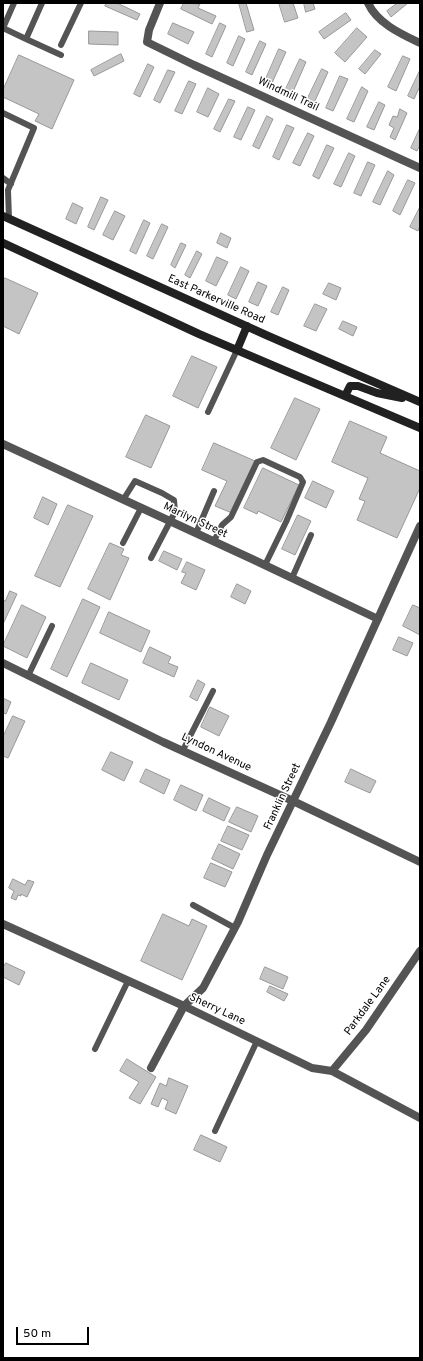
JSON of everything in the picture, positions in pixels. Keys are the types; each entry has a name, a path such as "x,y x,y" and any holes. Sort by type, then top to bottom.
{"main road":[{"name":"East Parkerville Road","path":"6,217 420,402"},
{"path":"3,243 237,350 420,428"},
{"path":"237,350 247,326"},
{"path":"345,396 350,386 358,386 377,393 420,402"}],"street":[{"name":"Windmill Trail","path":"160,3 149,30 147,42 420,168"},
{"path":"368,3 371,9 381,20 420,43"},
{"name":"Marilyn Street","path":"3,444 214,541 378,619"},
{"name":"Franklin Street","path":"151,1068 184,1006 203,988 235,928 420,526"},
{"name":"Lyndon Avenue","path":"3,663 420,862"},
{"name":"Sherry Lane","path":"3,924 184,1006 312,1068 332,1071 420,1118"},
{"name":"Parkdale Lane","path":"332,1071 366,1030 420,951"}],"lane":[{"path":"14,3 3,28 61,55"},
{"path":"26,39 42,3"},
{"path":"61,45 81,3"},
{"path":"3,112 34,128 9,187 3,195"},
{"path":"3,178 9,187 6,217"},
{"path":"208,412 237,350"},
{"path":"214,541 222,525 231,518 257,462 263,460 300,477 303,482 265,565"},
{"path":"123,500 135,481 174,500 175,512 151,558"},
{"path":"196,533 214,491"},
{"path":"123,543 141,508"},
{"path":"292,578 311,535"},
{"path":"28,676 52,626"},
{"path":"183,750 213,691"},
{"path":"193,905 235,928"},
{"path":"95,1049 128,981"},
{"path":"215,1131 257,1041"}],"building":[{"path":"107,3 117,3 140,14 137,20 105,6"},
{"path":"184,3 200,4 198,8 216,16 212,24 181,9"},
{"path":"239,3 246,3 254,30 247,32"},
{"path":"279,3 293,3 298,18 285,22"},
{"path":"304,3 313,3 315,9 306,12"},
{"path":"398,3 408,3 391,17 387,11"},
{"path":"346,13 351,20 324,39 319,32"},
{"path":"173,23 194,32 188,44 168,34"},
{"path":"220,23 226,26 212,57 206,54"},
{"path":"357,28 367,37 345,62 335,53"},
{"path":"89,31 118,32 118,45 89,44"},
{"path":"239,36 245,39 233,66 227,63"},
{"path":"260,41 266,44 252,75 246,72"},
{"path":"279,49 286,52 272,83 265,81"},
{"path":"375,50 381,54 365,74 359,69"},
{"path":"121,54 124,61 94,76 91,70"},
{"path":"19,55 74,80 52,129 35,121 39,114 3,97 3,90"},
{"path":"403,56 410,59 396,91 388,87"},
{"path":"300,59 306,62 292,94 285,91"},
{"path":"148,64 154,67 140,97 134,94"},
{"path":"322,69 328,72 314,103 307,100"},
{"path":"168,70 175,72 160,103 154,100"},
{"path":"420,70 420,86 414,99 408,96"},
{"path":"340,76 348,79 333,111 326,108"},
{"path":"189,81 196,84 182,114 175,111"},
{"path":"362,87 368,91 354,122 347,119"},
{"path":"208,88 219,94 208,117 197,112"},
{"path":"229,99 235,101 220,132 214,129"},
{"path":"379,102 385,105 374,130 367,127"},
{"path":"248,107 255,110 241,140 234,137"},
{"path":"400,109 407,113 395,140 390,137 394,128 389,125 393,116 397,117"},
{"path":"267,116 273,119 259,149 253,146"},
{"path":"287,125 294,128 279,160 273,157"},
{"path":"420,128 420,145 417,151 411,148"},
{"path":"308,133 314,136 300,166 293,163"},
{"path":"327,145 334,148 319,179 313,176"},
{"path":"349,153 355,156 341,187 334,184"},
{"path":"368,162 375,165 361,196 354,193"},
{"path":"388,171 394,175 380,205 373,202"},
{"path":"408,180 415,183 400,215 393,211"},
{"path":"101,197 108,200 94,230 88,227"},
{"path":"73,203 83,208 76,224 66,219"},
{"path":"420,207 420,226 418,231 410,227"},
{"path":"115,211 125,216 113,240 103,235"},
{"path":"144,220 150,223 136,254 130,251"},
{"path":"162,224 168,227 153,259 147,256"},
{"path":"221,233 231,238 227,248 217,243"},
{"path":"181,243 186,245 175,268 171,265"},
{"path":"197,251 202,254 190,278 185,275"},
{"path":"217,257 228,262 216,286 206,281"},
{"path":"241,267 249,271 236,299 228,295"},
{"path":"5,278 38,293 19,334 3,326 3,281"},
{"path":"258,282 267,286 258,306 249,302"},
{"path":"329,283 341,288 336,300 323,294"},
{"path":"283,287 289,290 278,315 271,312"},
{"path":"315,304 327,309 316,331 304,326"},
{"path":"343,321 357,327 353,336 339,329"},
{"path":"192,356 217,367 198,408 173,396"},
{"path":"295,398 320,409 296,460 271,448"},
{"path":"146,415 170,426 151,468 126,457"},
{"path":"350,421 387,437 380,453 420,471 420,488 397,538 357,520 365,501 359,499 368,478 332,462"},
{"path":"214,443 255,461 232,513 215,506 227,481 202,470"},
{"path":"263,468 299,485 281,522 258,511 257,514 244,508"},
{"path":"313,481 334,491 326,508 305,498"},
{"path":"43,497 57,504 48,525 34,518"},
{"path":"68,505 93,516 60,587 35,576"},
{"path":"298,515 311,521 295,555 282,549"},
{"path":"110,543 124,549 121,555 129,558 110,600 88,589"},
{"path":"164,551 182,559 177,570 159,561"},
{"path":"187,562 205,570 196,590 181,583 186,573 182,572"},
{"path":"237,584 251,591 245,604 231,597"},
{"path":"10,591 17,594 3,624 3,600 5,601"},
{"path":"83,599 100,607 67,677 51,669"},
{"path":"22,605 46,617 27,658 3,646"},
{"path":"413,605 420,608 420,635 403,626"},
{"path":"109,612 150,631 141,652 100,633"},
{"path":"399,637 413,643 407,656 393,650"},
{"path":"150,647 171,657 168,663 178,667 174,677 143,663"},
{"path":"91,663 128,680 119,700 82,683"},
{"path":"198,680 205,684 197,701 190,697"},
{"path":"3,698 11,702 6,714 3,713"},
{"path":"210,707 229,716 219,736 201,727"},
{"path":"13,716 25,721 8,758 3,756 3,737"},
{"path":"111,752 133,762 124,781 102,770"},
{"path":"146,769 170,780 164,794 140,782"},
{"path":"351,769 376,781 370,793 345,782"},
{"path":"181,785 203,795 196,811 174,800"},
{"path":"209,798 230,808 224,821 203,811"},
{"path":"237,807 258,816 251,832 229,822"},
{"path":"228,826 249,835 242,850 221,841"},
{"path":"219,844 240,854 233,869 212,859"},
{"path":"211,863 232,872 225,887 204,878"},
{"path":"13,879 25,885 28,880 34,882 27,897 21,894 21,896 18,895 16,900 11,898 14,891 9,888"},
{"path":"163,914 189,926 192,919 207,926 182,980 141,961"},
{"path":"6,963 25,972 19,985 3,977 3,968"},
{"path":"265,967 288,977 283,989 260,979"},
{"path":"270,986 288,994 284,1001 267,992"},
{"path":"127,1059 156,1077 140,1104 129,1098 139,1082 120,1071"},
{"path":"169,1078 188,1086 176,1114 165,1109 168,1101 162,1098 158,1107 151,1104 160,1083 166,1086"},
{"path":"201,1135 227,1147 220,1162 194,1150"}]}
